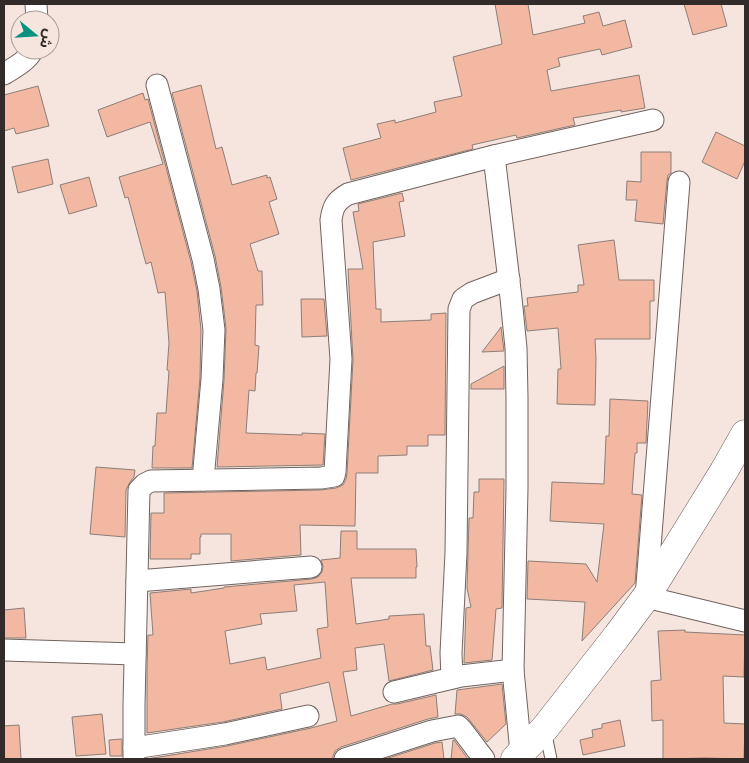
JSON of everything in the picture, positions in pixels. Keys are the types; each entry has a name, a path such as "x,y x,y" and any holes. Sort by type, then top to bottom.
{"street":[{"path":"4,74 26,60"},
{"path":"157,85 203,258 214,330 212,379 203,480"},
{"path":"308,716 134,754 139,490 151,481 321,478 334,476 341,359 331,220 333,207 340,198 348,194 494,156 652,120"},
{"path":"494,156 516,348 517,488 513,670 518,756"},
{"path":"646,597 679,182"},
{"path":"452,678 451,654 456,553 459,309 463,299 472,293 509,279"},
{"path":"518,756 545,728 618,636 646,597 745,434"},
{"path":"137,581 311,567"},
{"path":"646,597 745,621"},
{"path":"4,650 135,654"},
{"path":"394,692 452,678 513,670"},
{"path":"345,759 432,731 454,726 458,726 462,730 484,759"}],"lane":[{"path":"545,728 551,759"}],"building":[{"path":"495,4 528,4 533,35 585,23 583,16 599,12 603,26 625,20 632,47 602,55 600,49 558,58 560,66 547,70 551,91 639,75 645,108 573,118 575,125 517,138 516,135 472,145 473,149 351,180 343,148 381,138 377,124 395,120 395,123 436,112 434,102 462,96 453,57 502,44"},
{"path":"684,4 721,4 727,26 693,35"},
{"path":"201,85 216,149 222,147 232,185 267,175 267,178 270,177 277,199 269,202 279,234 250,244 258,271 262,271 263,305 256,305 255,345 259,346 257,373 255,391 249,390 246,433 325,434 323,465 217,467 226,328 215,256 172,93"},
{"path":"38,86 49,126 16,134 14,128 4,131 4,95"},
{"path":"143,93 145,100 148,99 197,291 201,330 200,378 192,468 152,468 157,413 166,413 169,343 165,292 158,293 151,262 146,264 128,197 125,198 119,177 163,164 150,122 107,137 98,110"},
{"path":"716,132 745,146 745,161 737,179 702,162"},
{"path":"641,152 671,152 671,173 668,175 667,181 663,224 635,221 637,200 626,200 627,181 641,182"},
{"path":"48,159 53,184 18,193 12,167"},
{"path":"89,177 97,206 69,214 60,185"},
{"path":"402,193 404,201 399,202 405,236 373,242 376,309 381,309 381,322 431,320 431,314 446,313 445,435 428,435 428,446 407,446 407,455 378,456 378,473 356,473 355,526 300,525 301,555 231,561 231,534 201,534 200,554 191,554 191,559 150,559 151,513 164,513 164,493 321,490 343,485 347,473 353,360 348,269 363,269 353,212 359,211 358,204"},
{"path":"614,240 619,280 654,280 654,301 650,301 650,339 595,339 595,405 557,404 558,369 561,369 558,328 527,331 524,306 528,306 527,298 578,292 578,285 584,285 578,245"},
{"path":"301,299 324,299 327,336 302,337"},
{"path":"501,327 504,351 482,352 499,330"},
{"path":"504,366 504,389 471,389 471,384"},
{"path":"610,399 648,401 646,443 637,443 632,494 642,495 635,583 582,641 585,602 527,599 528,561 586,564 597,582 604,524 550,521 552,482 604,484 606,436 609,436"},
{"path":"96,467 135,470 134,477 126,490 125,537 90,534"},
{"path":"479,479 504,479 502,608 496,609 492,660 464,663 466,608 471,607 467,588 469,518 473,518 474,492 479,492"},
{"path":"341,531 357,531 357,549 416,549 416,578 351,578 356,624 389,619 389,616 424,614 426,646 430,646 433,670 389,681 384,644 355,648 357,670 343,672 351,716 392,704 436,695 438,717 341,747 335,751 333,759 147,759 227,746 337,721 329,682 280,694 282,709 223,722 147,733 148,635 153,635 150,593 191,589 191,593 224,587 312,579 318,577 322,572 321,560 340,558","holes":["325,582 328,627 317,629 321,658 267,670 265,657 230,664 225,631 262,624 260,614 297,611 294,585"]},
{"path":"24,608 26,638 4,638 4,610"},
{"path":"685,630 685,632 745,635 744,677 723,676 724,723 745,724 744,759 663,759 663,720 652,721 651,681 661,680 658,631"},
{"path":"502,684 506,724 487,742 467,717 455,714 457,690"},
{"path":"102,714 106,754 76,756 72,717"},
{"path":"620,720 625,746 583,755 580,740 593,737 592,730 602,728 602,724"},
{"path":"19,725 21,759 4,759 4,726"},
{"path":"122,739 122,756 110,756 109,740"},
{"path":"454,740 468,759 451,759"},
{"path":"442,742 444,759 385,759 435,743"}]}
